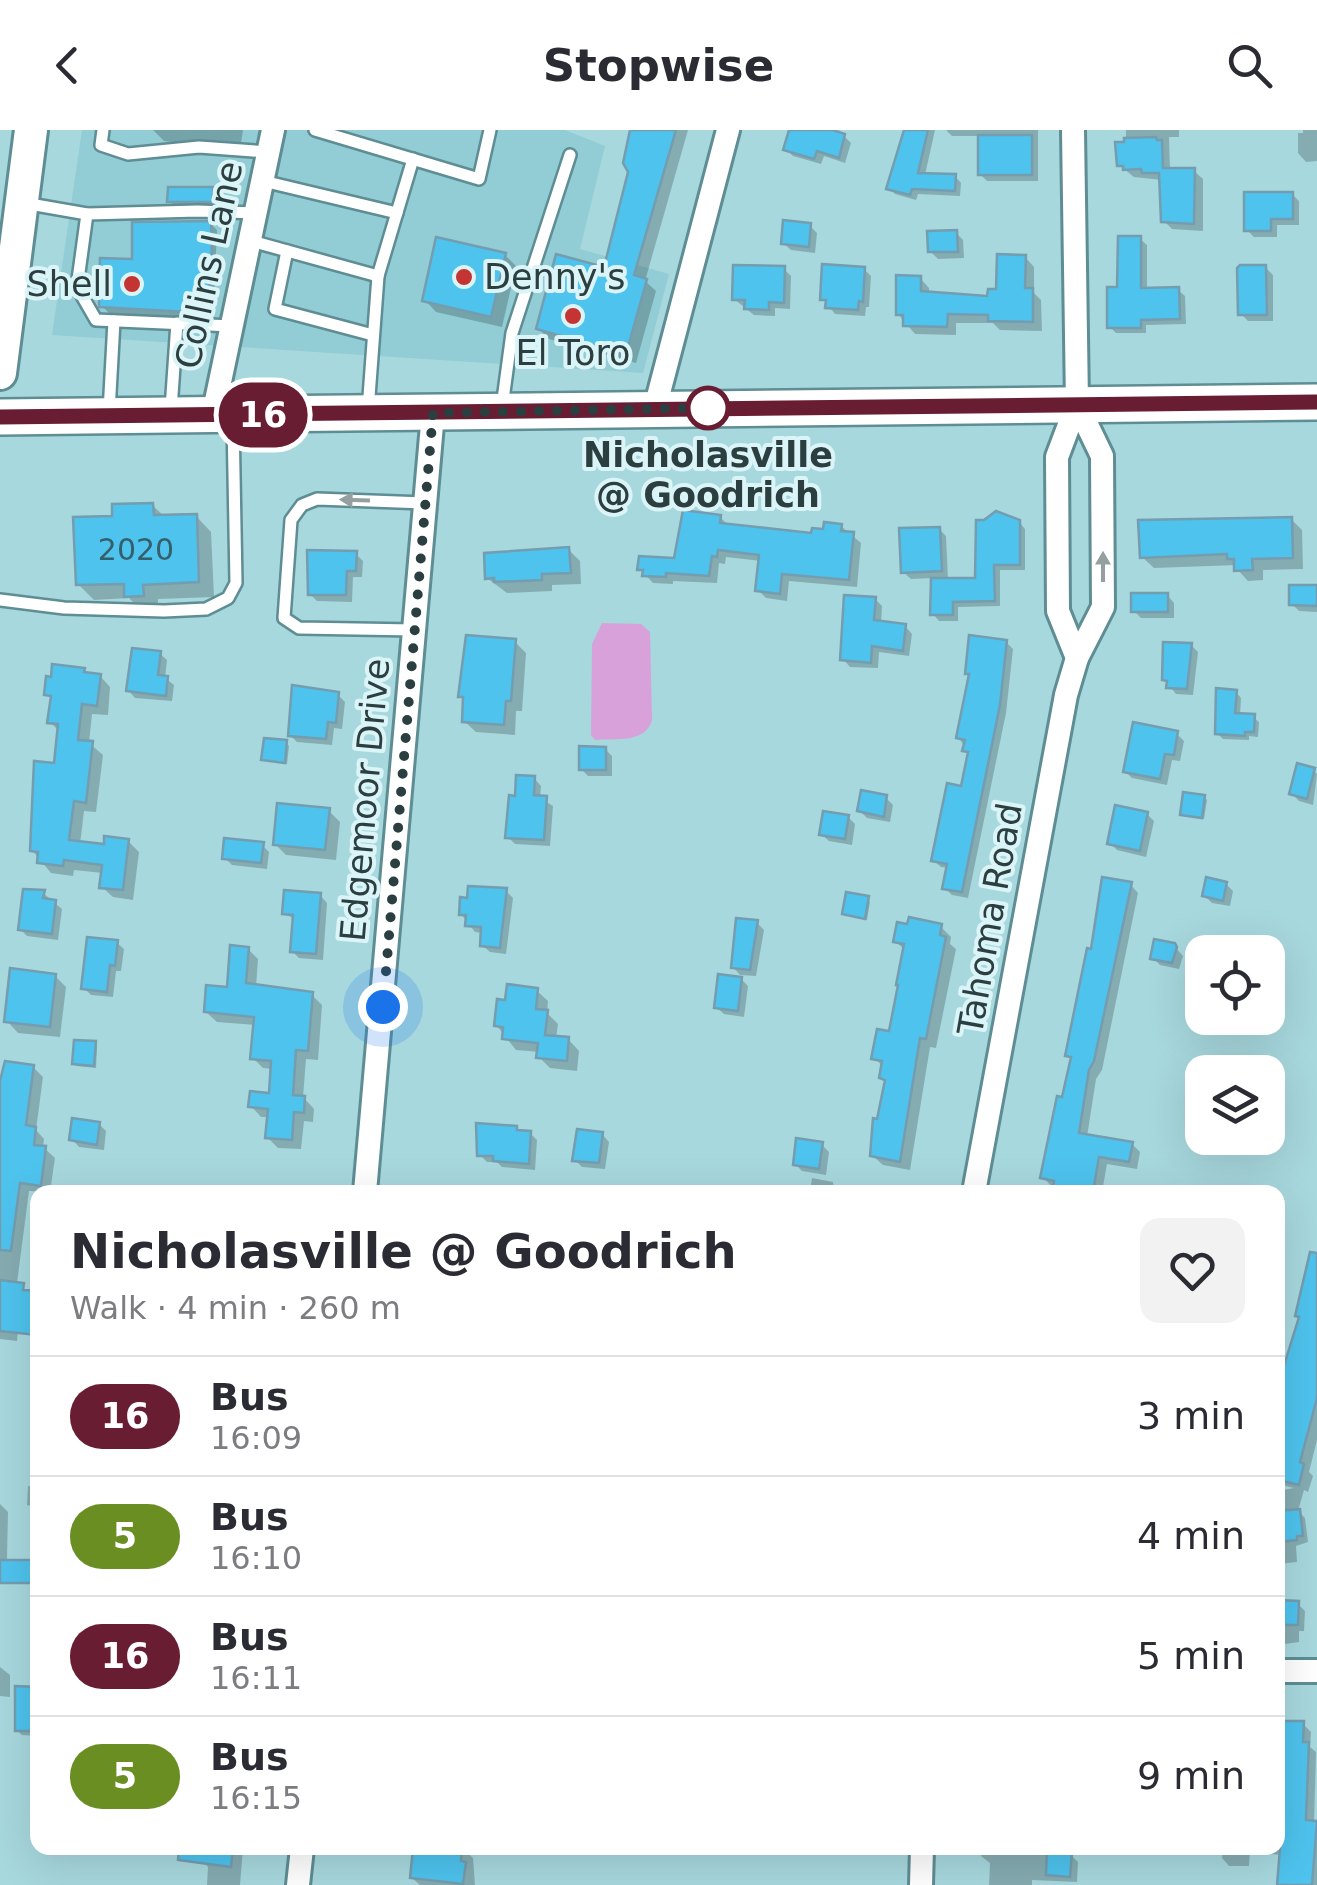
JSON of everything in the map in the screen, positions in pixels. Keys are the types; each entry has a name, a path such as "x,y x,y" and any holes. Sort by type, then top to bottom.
{"main road":[{"path":"0,373 31,130"},
{"path":"0,417 1317,402"}],"street":[{"path":"655,408 728,130"},
{"path":"1074,130 1077,404 1057,457 1058,611 1077,658"},
{"name":"Collins Lane","path":"223,415 234,326 270,141"},
{"name":"Tahoma Road","path":"975,1185 1066,696 1077,658 1103,607 1102,456 1077,404"},
{"name":"Edgemoor Drive","path":"366,1185 433,413"},
{"path":"1285,1672 1317,1671"},
{"path":"298,1885 301,1855"},
{"path":"920,1885 922,1855"}],"lane":[{"path":"102,130 101,145 128,154 270,141"},
{"path":"314,130 479,179 490,130"},
{"path":"501,412 512,333 570,156"},
{"path":"368,414 378,276 412,159"},
{"path":"263,180 397,213"},
{"path":"20,202 87,214 256,214"},
{"path":"87,214 78,287 96,320 234,326"},
{"path":"252,241 378,276"},
{"path":"287,251 275,309 372,335"},
{"path":"109,416 114,321"},
{"path":"170,416 177,323"},
{"path":"0,600 64,608 164,612 206,609 228,598 236,583 223,415"},
{"path":"414,630 299,628 284,618 291,520 302,505 316,499 425,503"}],"shaded area":[{"path":"82,130 565,130 605,146 580,249 669,274 643,373 52,335"},
{"path":"602,623 641,624 650,632 652,720 636,736 595,740 591,735 592,644"}],"building":[{"path":"630,130 676,130 634,275 647,279 626,354 536,329 556,254 604,267 628,172 623,163"},
{"path":"789,130 833,130 845,134 839,158 817,151 814,159 783,150"},
{"path":"904,130 928,130 918,173 956,174 955,191 912,189 910,195 886,189"},
{"path":"978,135 1032,135 1032,175 978,175"},
{"path":"1156,137 1162,140 1163,168 1195,168 1194,224 1161,222 1159,173 1117,166 1115,142"},
{"path":"168,187 213,187 213,202 167,202"},
{"path":"1244,192 1293,192 1293,219 1271,219 1271,231 1244,231"},
{"path":"783,220 811,223 809,247 781,244"},
{"path":"211,221 207,313 99,307 100,258 132,259 132,222"},
{"path":"957,230 958,252 928,252 927,231"},
{"path":"1118,236 1141,236 1141,288 1179,287 1180,319 1141,320 1141,328 1107,328 1107,287 1117,287"},
{"name":"Denny's","path":"436,237 506,253 491,317 422,301"},
{"path":"997,254 1026,255 1025,288 1033,288 1033,322 988,321 988,315 948,314 947,327 903,326 903,315 896,315 896,275 921,276 921,291 987,296 988,289 996,289"},
{"path":"822,264 865,267 863,302 859,301 858,310 825,308 826,300 820,300"},
{"path":"733,265 785,266 784,303 769,302 769,310 744,309 745,300 732,300"},
{"path":"1240,265 1266,265 1267,315 1238,315"},
{"path":"153,503 154,515 197,514 199,582 143,585 144,596 124,597 124,584 76,585 73,517 112,516 112,504"},
{"path":"683,510 721,515 720,523 811,533 812,528 823,529 824,522 842,524 841,531 854,532 849,580 782,574 780,594 755,591 759,555 718,550 717,557 712,556 709,576 642,576 643,570 637,570 639,556 674,558"},
{"path":"996,511 1020,520 1020,565 994,565 995,601 953,602 953,615 930,615 931,578 975,578 976,520 984,520"},
{"path":"1292,517 1293,558 1252,559 1253,570 1234,571 1234,559 1227,559 1227,554 1140,558 1138,520"},
{"path":"940,527 942,571 901,573 899,528"},
{"path":"569,547 571,573 542,574 542,580 485,579 484,553"},
{"path":"307,550 357,551 356,571 347,571 346,595 308,595"},
{"path":"1289,585 1317,585 1317,606 1289,605"},
{"path":"1131,593 1168,593 1168,612 1131,612"},
{"path":"844,595 876,597 874,620 906,624 903,651 872,646 871,663 840,660"},
{"path":"466,635 516,639 511,701 506,701 504,725 462,722 463,697 458,697"},
{"path":"969,635 1007,640 1000,705 962,892 942,889 947,864 931,861 947,783 961,786 968,752 962,751 965,740 956,738 969,674 965,674"},
{"path":"1163,642 1192,643 1187,689 1166,688 1167,681 1162,680"},
{"path":"132,648 161,651 158,675 168,676 166,696 126,691"},
{"path":"52,664 101,674 97,706 82,704 78,740 93,741 86,803 74,801 69,840 104,844 104,836 129,839 123,890 99,888 102,865 64,860 63,866 37,863 38,852 30,851 34,761 54,763 58,724 47,723 51,696 44,695"},
{"path":"292,685 339,692 336,723 328,722 326,739 288,736"},
{"path":"1216,688 1237,690 1235,713 1255,714 1254,732 1245,732 1245,736 1215,734"},
{"path":"1133,722 1178,731 1174,755 1165,754 1160,779 1123,772"},
{"path":"264,738 287,740 285,763 261,760"},
{"path":"579,746 606,747 606,770 579,770"},
{"path":"1297,763 1315,768 1307,799 1289,794"},
{"path":"516,775 535,776 534,795 547,796 544,840 505,838 509,795 515,796"},
{"path":"861,790 887,795 884,817 857,811"},
{"path":"1183,792 1205,795 1202,818 1180,815"},
{"path":"277,803 330,808 325,850 273,845"},
{"path":"1115,805 1148,812 1140,851 1107,844"},
{"path":"823,811 849,815 845,839 819,835"},
{"path":"224,838 264,842 261,863 222,859"},
{"path":"1102,877 1132,882 1089,1070 1079,1133 1133,1142 1129,1162 1099,1157 1094,1185 1053,1185 1054,1181 1040,1178 1057,1096 1062,1097 1071,1057 1065,1056 1087,948 1091,949"},
{"path":"1206,877 1227,882 1223,901 1202,896"},
{"path":"468,886 507,888 500,948 480,946 481,927 465,926 466,915 459,915 460,897 467,898"},
{"path":"23,889 45,890 43,898 56,900 52,934 18,930"},
{"path":"284,890 321,893 316,954 290,952 293,915 282,914"},
{"path":"846,892 869,896 865,919 842,914"},
{"path":"909,917 942,924 940,935 946,937 926,1039 920,1038 900,1162 870,1156 873,1118 877,1119 885,1080 879,1078 882,1061 871,1059 877,1029 889,1031 898,985 904,944 893,942 897,922 907,924"},
{"path":"736,918 758,920 750,970 731,968"},
{"path":"87,937 118,940 107,992 81,989"},
{"path":"1154,939 1175,943 1172,963 1150,959"},
{"path":"230,945 249,947 246,983 313,992 308,1051 296,1050 293,1095 305,1096 304,1113 294,1112 292,1140 265,1138 268,1109 248,1107 250,1091 269,1093 271,1061 250,1059 254,1017 204,1012 206,985 227,987"},
{"path":"10,968 56,974 50,1027 4,1022"},
{"path":"718,974 742,977 738,1011 714,1008"},
{"path":"507,984 538,988 536,1009 548,1010 545,1035 569,1037 567,1061 536,1058 538,1043 502,1039 503,1027 494,1026 497,999 505,1000"},
{"path":"74,1040 96,1041 94,1066 72,1064"},
{"path":"5,1061 34,1065 26,1125 36,1127 34,1145 46,1146 41,1185 20,1183 11,1251 0,1250 0,1081"},
{"path":"72,1118 100,1122 97,1145 69,1140"},
{"path":"476,1123 531,1131 529,1164 477,1156"},
{"path":"577,1129 603,1132 599,1163 572,1161"},
{"path":"796,1138 823,1142 819,1169 793,1165"},
{"path":"1310,1252 1317,1253 1317,1398 1300,1462 1304,1464 1299,1485 1285,1482 1285,1362 1299,1317 1295,1316"},
{"path":"0,1280 24,1283 23,1290 30,1290 30,1334 0,1331"},
{"path":"1300,1509 1303,1536 1297,1536 1297,1540 1285,1541 1285,1510"},
{"path":"0,1560 30,1560 30,1583 0,1583"},
{"path":"1285,1600 1299,1601 1298,1625 1285,1625"},
{"path":"15,1686 30,1687 30,1731 15,1731"},
{"path":"1285,1721 1304,1721 1303,1742 1309,1742 1306,1820 1317,1821 1312,1885 1277,1885 1279,1855 1285,1855"},
{"path":"178,1855 232,1855 231,1867 178,1860"},
{"path":"412,1855 461,1855 461,1861 466,1862 463,1884 410,1878"},
{"path":"1047,1855 1072,1855 1070,1877 1046,1875"}],"bus line":[{"name":"16","path":"0,417 1317,402"}],"place":[{"name":"Denny's","path":"464,277"},
{"name":"Shell","path":"132,284"},
{"name":"El Toro","path":"573,316"},
{"name":"Nicholasville @ Goodrich","path":"708,408"}],"route":[{"path":"383,1007 433,413 708,408"}]}
